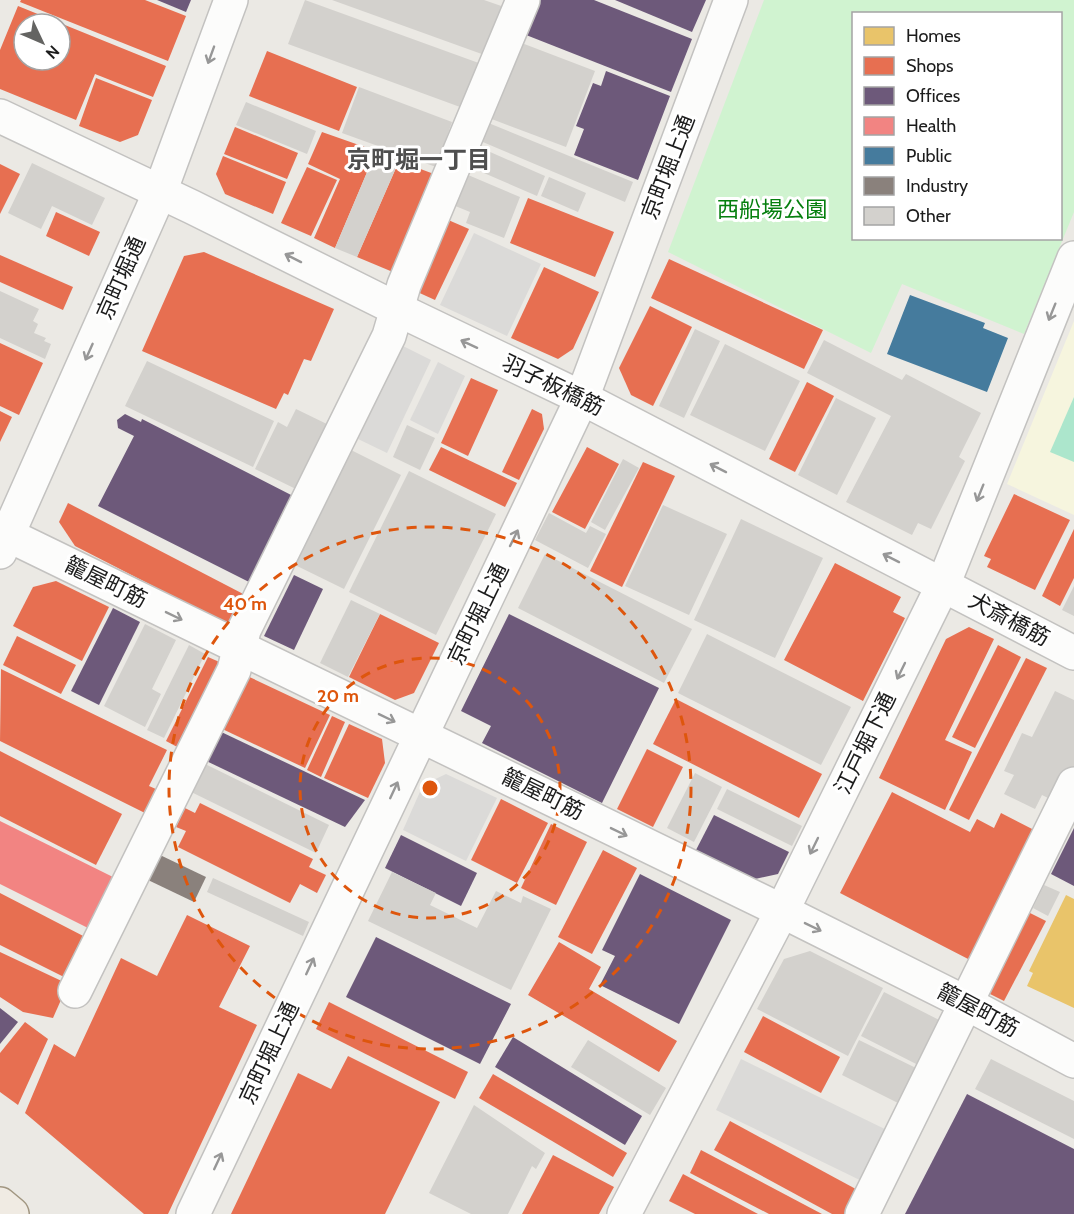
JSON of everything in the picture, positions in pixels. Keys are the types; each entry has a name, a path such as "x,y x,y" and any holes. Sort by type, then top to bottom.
{"main road":[{"path":"0,1204 12,1214"}],"street":[{"name":"京町堀通","path":"4,544 160,192 231,0"},
{"path":"75,992 234,670 244,630 389,336 404,285 523,0"},
{"name":"京町堀上通","path":"193,1214 582,398 732,0"},
{"name":"羽子板橋筋","path":"0,116 582,398 944,585"},
{"name":"江戸堀下通","path":"624,1214 782,911 944,585 1074,258"},
{"name":"籠屋町筋","path":"4,544 239,648 420,734 782,911 966,1003 1074,1061"},
{"name":"犬斎橋筋","path":"944,585 1074,653"},
{"path":"862,1214 1074,784"}],"shaded area":[{"path":"474,233 541,264 507,336 440,305"},
{"path":"1074,321 1074,515 1007,484"},
{"path":"403,346 431,360 387,453 358,439"},
{"path":"438,362 465,376 438,434 410,420"},
{"path":"446,774 497,798 466,861 403,830 423,785"},
{"path":"741,1059 893,1133 868,1184 716,1110"}],"green space":[{"name":"西船場公園","path":"764,0 1074,0 1074,212 1024,334 902,284 871,353 668,252"},
{"path":"1074,397 1074,462 1050,452"}],"building: Homes":[{"path":"1066,895 1074,899 1074,1008 1027,986 1033,973 1029,971"}],"building: Shops":[{"path":"21,0 145,0 186,16 168,61 72,23 72,12 45,12 20,2"},
{"path":"18,6 33,12 16,12"},
{"path":"12,21 12,72 72,72 72,28 166,66 153,97 95,74 76,120 0,89 0,50"},
{"path":"267,51 357,87 339,131 249,96"},
{"path":"96,78 152,100 138,135 120,142 79,126"},
{"path":"235,127 298,153 287,179 224,154"},
{"path":"322,132 376,151 335,248 314,238 340,179 308,164"},
{"path":"223,156 286,182 273,214 225,194 216,174"},
{"path":"399,161 442,177 400,275 357,257"},
{"path":"0,164 20,174 0,214"},
{"path":"307,167 337,180 311,236 281,223"},
{"path":"528,198 614,232 595,277 510,243"},
{"path":"56,212 100,232 89,256 46,236"},
{"path":"446,219 469,229 435,300 413,290"},
{"path":"204,252 334,309 311,361 304,359 288,395 284,393 276,409 142,351 184,256"},
{"path":"0,255 73,287 63,310 0,282"},
{"path":"669,259 823,330 804,369 651,298"},
{"path":"544,267 599,292 573,349 558,359 511,338"},
{"path":"650,306 692,327 653,406 631,395 619,368"},
{"path":"0,343 43,363 19,415 0,406"},
{"path":"471,378 498,390 468,456 441,443"},
{"path":"807,382 834,396 795,472 769,459"},
{"path":"532,409 542,414 544,429 519,480 502,472"},
{"path":"0,411 12,417 0,442"},
{"path":"441,447 517,483 505,507 429,470"},
{"path":"587,447 619,464 585,529 552,512"},
{"path":"643,462 675,476 622,587 590,571"},
{"path":"1014,494 1070,520 1035,590 987,567 991,559 984,556"},
{"path":"68,503 251,598 235,628 75,546 59,522"},
{"path":"1074,529 1074,578 1060,606 1042,596"},
{"path":"835,563 901,597 893,612 905,618 863,701 784,660"},
{"path":"56,581 109,607 82,661 13,626 33,587"},
{"path":"380,614 439,643 414,693 395,700 349,677"},
{"path":"969,627 994,639 945,740 972,752 945,810 879,778 946,639"},
{"path":"17,636 76,665 61,694 3,665"},
{"path":"998,645 1021,657 975,748 952,737"},
{"path":"208,657 224,664 181,749 166,741"},
{"path":"1026,658 1047,668 969,820 949,810"},
{"path":"1,669 167,750 149,786 165,793 153,817 0,741"},
{"path":"241,673 330,715 305,768 216,726"},
{"path":"676,699 822,774 799,818 653,744"},
{"path":"332,716 345,722 321,777 307,770"},
{"path":"349,724 382,739 385,763 368,798 324,778"},
{"path":"647,749 683,767 653,827 617,809"},
{"path":"0,751 122,814 96,865 0,816"},
{"path":"892,792 970,832 977,819 994,828 1001,813 1038,832 972,961 840,893"},
{"path":"501,799 548,823 517,883 471,860"},
{"path":"200,803 313,859 309,867 326,875 317,893 300,884 290,903 178,847 186,831 176,827 185,808 195,813"},
{"path":"551,824 587,842 556,905 521,888"},
{"path":"603,850 637,868 592,954 558,937"},
{"path":"0,893 91,940 70,980 0,945"},
{"path":"1028,912 1046,921 1004,1001 986,992"},
{"path":"187,915 250,946 219,1007 257,1025 168,1214 144,1214 25,1113 54,1044 75,1057 121,958 157,976"},
{"path":"559,942 601,967 589,989 677,1041 659,1072 528,995"},
{"path":"0,952 68,984 53,1018 23,1012 0,997"},
{"path":"329,1002 468,1072 455,1099 316,1029"},
{"path":"763,1016 840,1057 821,1093 744,1052"},
{"path":"25,1022 48,1039 18,1105 0,1092 0,1053"},
{"path":"348,1056 440,1102 385,1214 231,1214 298,1073 331,1089"},
{"path":"493,1074 627,1153 613,1177 479,1098"},
{"path":"730,1121 865,1194 853,1214 832,1214 714,1150"},
{"path":"701,1150 822,1214 769,1214 690,1173"},
{"path":"553,1155 614,1187 599,1214 522,1214"},
{"path":"683,1174 758,1214 695,1214 669,1201"}],"building: Offices":[{"path":"157,0 191,0 186,12"},
{"path":"534,0 594,0 692,39 671,92 521,33"},
{"path":"615,0 706,0 692,32"},
{"path":"606,71 670,96 638,180 574,155 584,129 576,126 593,83 601,86"},
{"path":"125,414 141,422 142,419 297,498 253,584 98,506 134,436 118,428 117,420"},
{"path":"294,575 323,589 294,650 264,636"},
{"path":"113,608 140,622 99,705 71,691"},
{"path":"509,614 659,688 602,803 482,743 491,726 461,711"},
{"path":"215,729 365,800 345,827 200,758"},
{"path":"714,815 789,852 778,874 755,879 696,850"},
{"path":"1074,828 1074,886 1051,874"},
{"path":"401,835 477,873 461,906 385,868"},
{"path":"640,874 731,920 679,1024 600,985 615,956 602,950"},
{"path":"376,937 511,1004 480,1064 346,997"},
{"path":"0,1008 18,1022 0,1044"},
{"path":"513,1037 642,1116 625,1145 495,1067"},
{"path":"967,1094 1074,1149 1074,1214 905,1214"}],"building: Health":[{"path":"0,821 119,880 94,931 0,884"}],"building: Public":[{"path":"910,295 985,323 983,328 1008,338 987,392 887,354"}],"building: Industry":[{"path":"160,855 206,877 194,902 148,880"}],"building: Other":[{"path":"305,0 487,66 471,111 288,44"},
{"path":"332,0 484,0 507,8 490,57"},
{"path":"519,42 595,71 566,147 489,118"},
{"path":"359,87 452,122 436,167 342,133"},
{"path":"246,102 316,131 307,154 236,125"},
{"path":"486,122 633,182 625,202 478,140"},
{"path":"472,144 545,176 537,196 463,164"},
{"path":"376,151 399,161 357,257 335,248"},
{"path":"32,163 105,198 92,225 52,206 41,229 8,213"},
{"path":"461,172 520,197 504,238 466,223 470,212 448,203"},
{"path":"549,177 586,193 578,212 541,196"},
{"path":"0,291 39,309 33,321 38,324 34,333 46,338 44,341 51,344 45,359 0,338"},
{"path":"695,329 720,341 684,418 659,406"},
{"path":"824,340 902,380 906,374 981,413 959,457 965,461 931,529 918,523 912,535 846,502 891,416 807,373"},
{"path":"725,344 800,381 765,451 690,415"},
{"path":"147,361 274,421 253,467 125,406"},
{"path":"836,398 876,418 837,495 798,475"},
{"path":"296,409 333,427 302,492 255,469 278,422 287,427"},
{"path":"407,425 435,438 420,470 393,457"},
{"path":"351,450 401,475 344,589 295,565"},
{"path":"623,459 639,468 605,530 591,522"},
{"path":"409,471 496,514 436,635 349,592"},
{"path":"663,505 727,534 689,615 625,586"},
{"path":"549,513 586,533 590,526 606,534 588,568 535,540"},
{"path":"741,519 823,558 775,658 694,620"},
{"path":"545,554 692,629 664,683 518,608"},
{"path":"1074,586 1074,616 1062,610"},
{"path":"351,600 380,614 348,677 320,663"},
{"path":"145,624 176,640 152,689 161,694 145,727 104,706"},
{"path":"707,634 851,707 821,765 678,693"},
{"path":"189,645 205,654 164,738 147,730"},
{"path":"1055,691 1074,700 1074,772 1058,803 1042,795 1035,809 1004,794 1014,775 1004,771 1022,733 1032,737"},
{"path":"197,760 329,825 316,853 183,788"},
{"path":"695,773 722,787 694,842 667,828"},
{"path":"727,789 802,826 792,846 717,809"},
{"path":"392,872 436,893 430,905 477,928 496,891 521,903 523,896 551,909 511,990 368,921"},
{"path":"213,878 309,922 303,936 207,892"},
{"path":"1044,885 1060,892 1048,916 1033,908"},
{"path":"810,951 883,988 848,1056 757,1009 784,959"},
{"path":"884,992 947,1024 924,1068 861,1036"},
{"path":"588,1040 666,1088 650,1115 571,1067"},
{"path":"859,1040 918,1069 900,1104 842,1075"},
{"path":"991,1059 1074,1101 1074,1139 975,1089"},
{"path":"474,1105 545,1153 536,1169 532,1166 508,1214 471,1214 429,1193"}],"district":[{"name":"京町堀一丁目","path":"419,159"}]}
